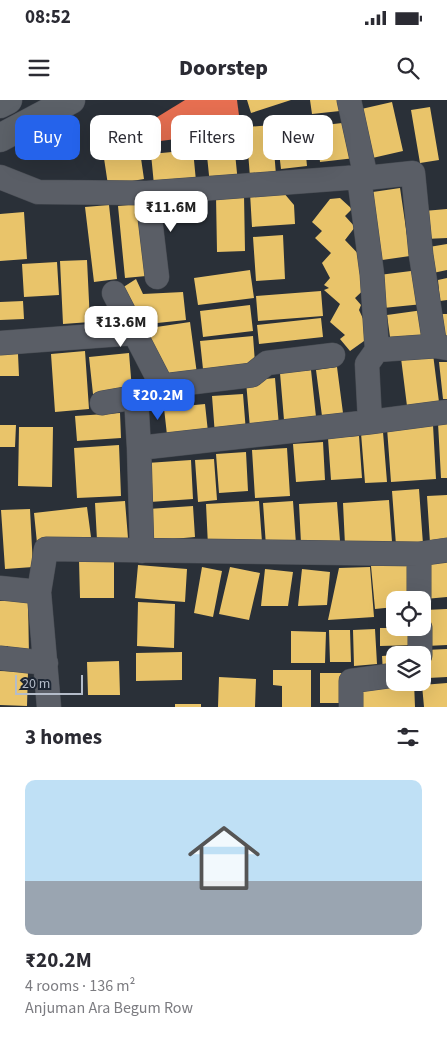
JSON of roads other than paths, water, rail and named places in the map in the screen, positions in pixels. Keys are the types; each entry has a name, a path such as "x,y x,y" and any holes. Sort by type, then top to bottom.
{"main road":[{"path":"0,104 8,100"},
{"path":"0,138 71,100"}],"street":[{"path":"349,100 362,178 372,274 377,350 368,364 370,422"},
{"path":"0,177 38,192 147,193 413,173 421,255 441,347 377,350"},
{"path":"147,193 157,277"},
{"path":"114,293 162,386"},
{"path":"0,343 135,332"},
{"path":"102,403 136,397 162,386 252,375 267,363 333,355"},
{"path":"136,397 142,551"},
{"path":"139,448 447,412"},
{"path":"50,707 40,592 46,549 419,554 447,550"},
{"path":"419,554 420,591"},
{"path":"0,588 40,592"},
{"path":"0,658 46,663"},
{"path":"351,707 351,682 386,676"}]}
